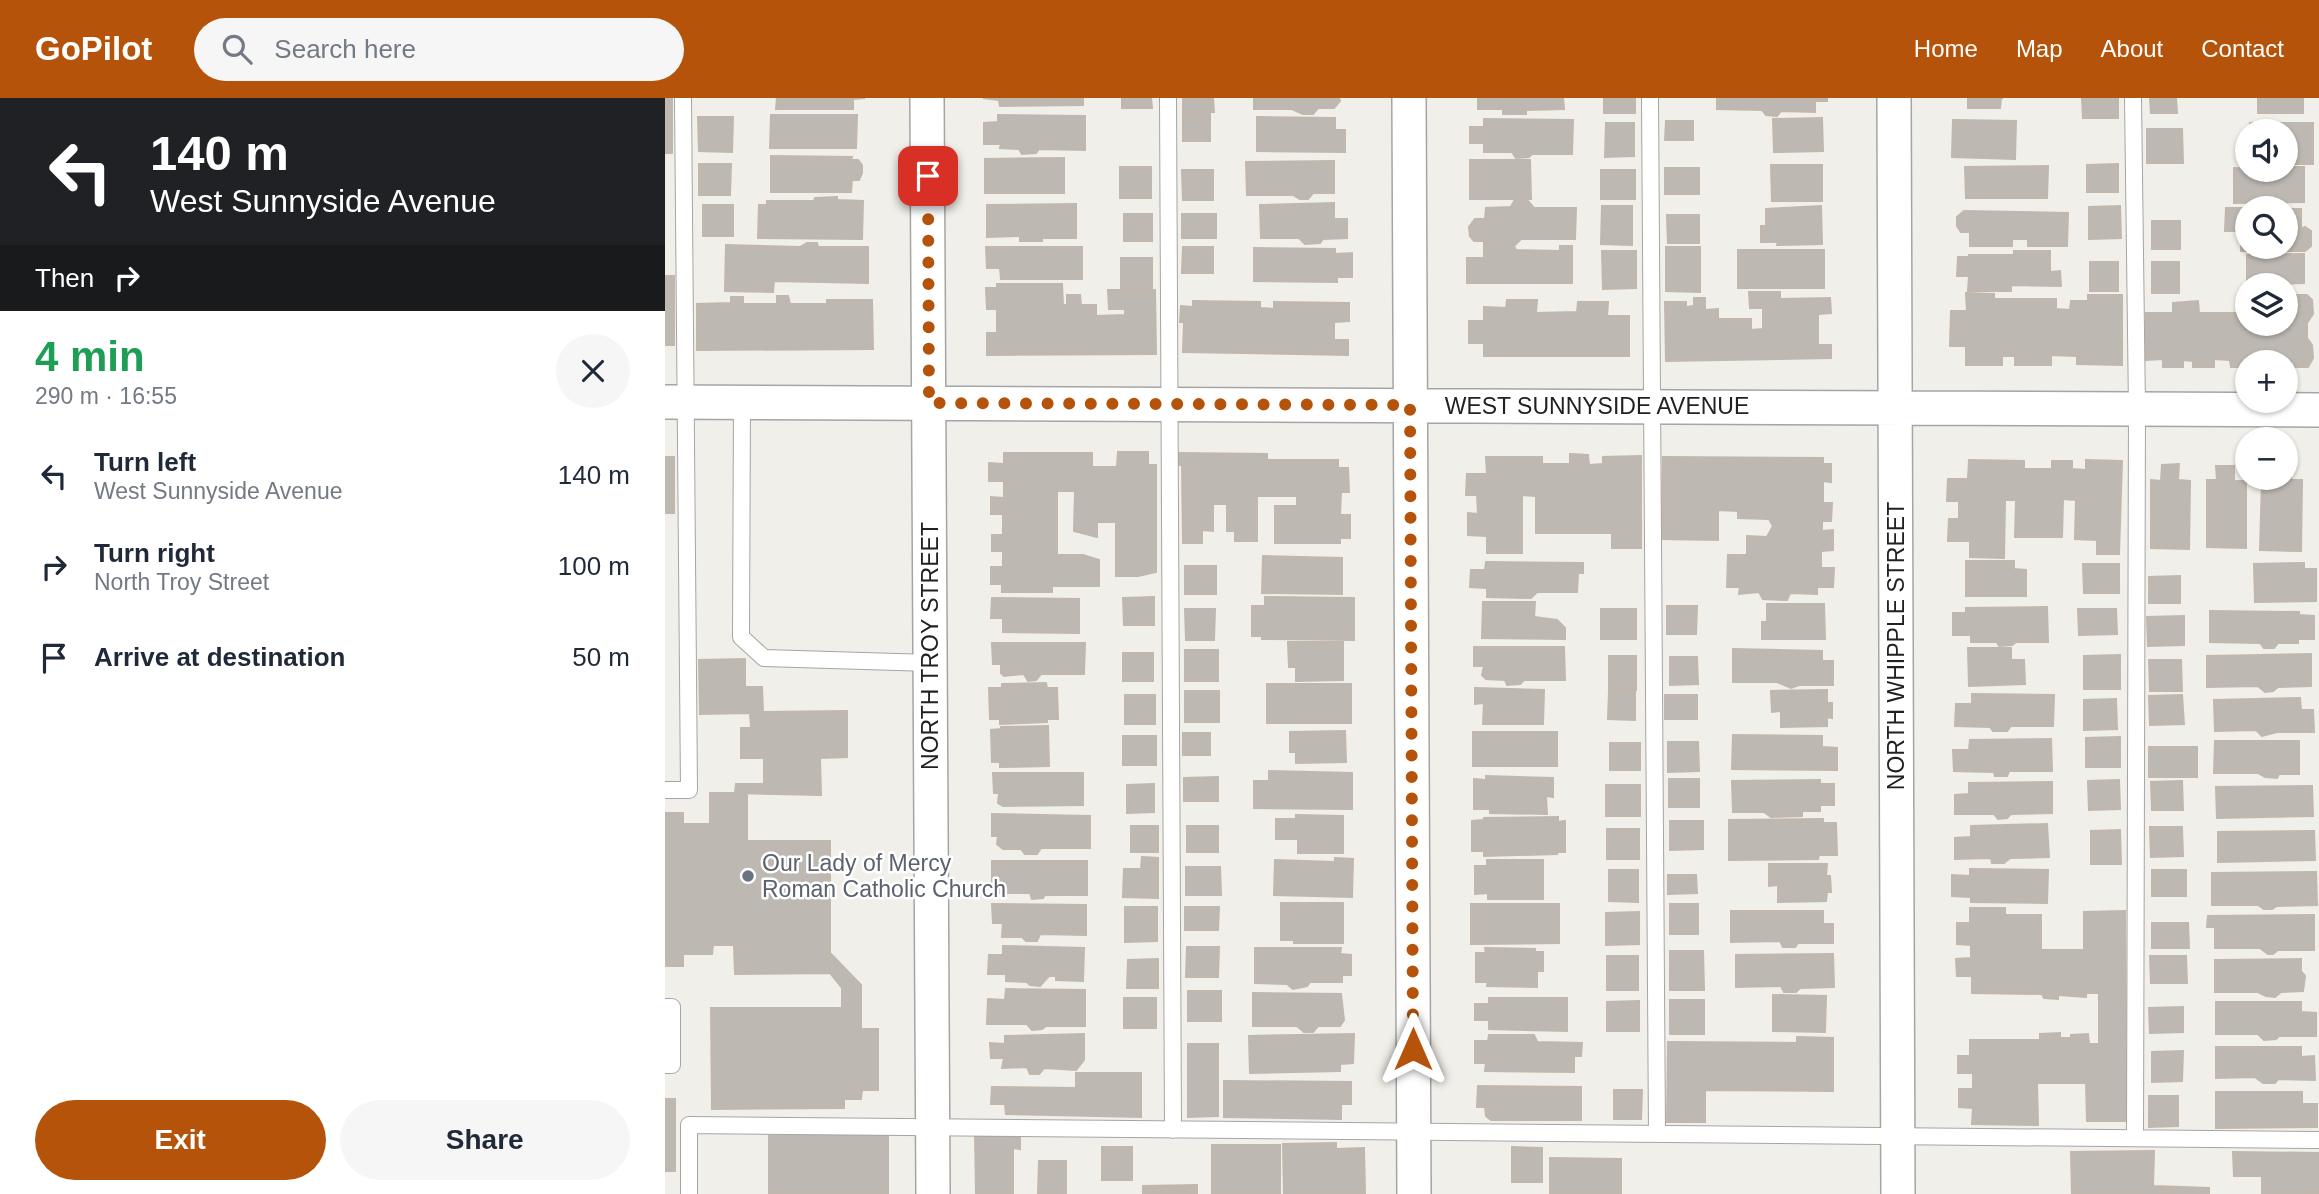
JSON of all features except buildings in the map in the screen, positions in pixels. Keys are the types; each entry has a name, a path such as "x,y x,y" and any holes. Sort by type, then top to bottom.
{"street":[{"name":"NORTH TROY STREET","path":"927,98 933,1194"},
{"path":"1409,98 1414,1194"},
{"name":"NORTH WHIPPLE STREET","path":"1894,98 1898,1194"},
{"name":"WEST SUNNYSIDE AVENUE","path":"675,402 2319,410"}],"lane":[{"path":"665,790 689,790 675,402 683,98"},
{"path":"1168,98 1173,1130"},
{"path":"1650,98 1657,1134"},
{"path":"2133,98 2137,409 2135,1138"},
{"path":"742,402 741,637 764,658 930,663"},
{"path":"665,1007 672,1007 672,1065 665,1065"},
{"path":"689,1194 689,1125 2319,1140"}],"place":[{"name":"Our Lady of Mercy Roman Catholic Church","path":"748,876"}],"route":[{"path":"928,176 929,403 1410,405 1413,1049"}]}
